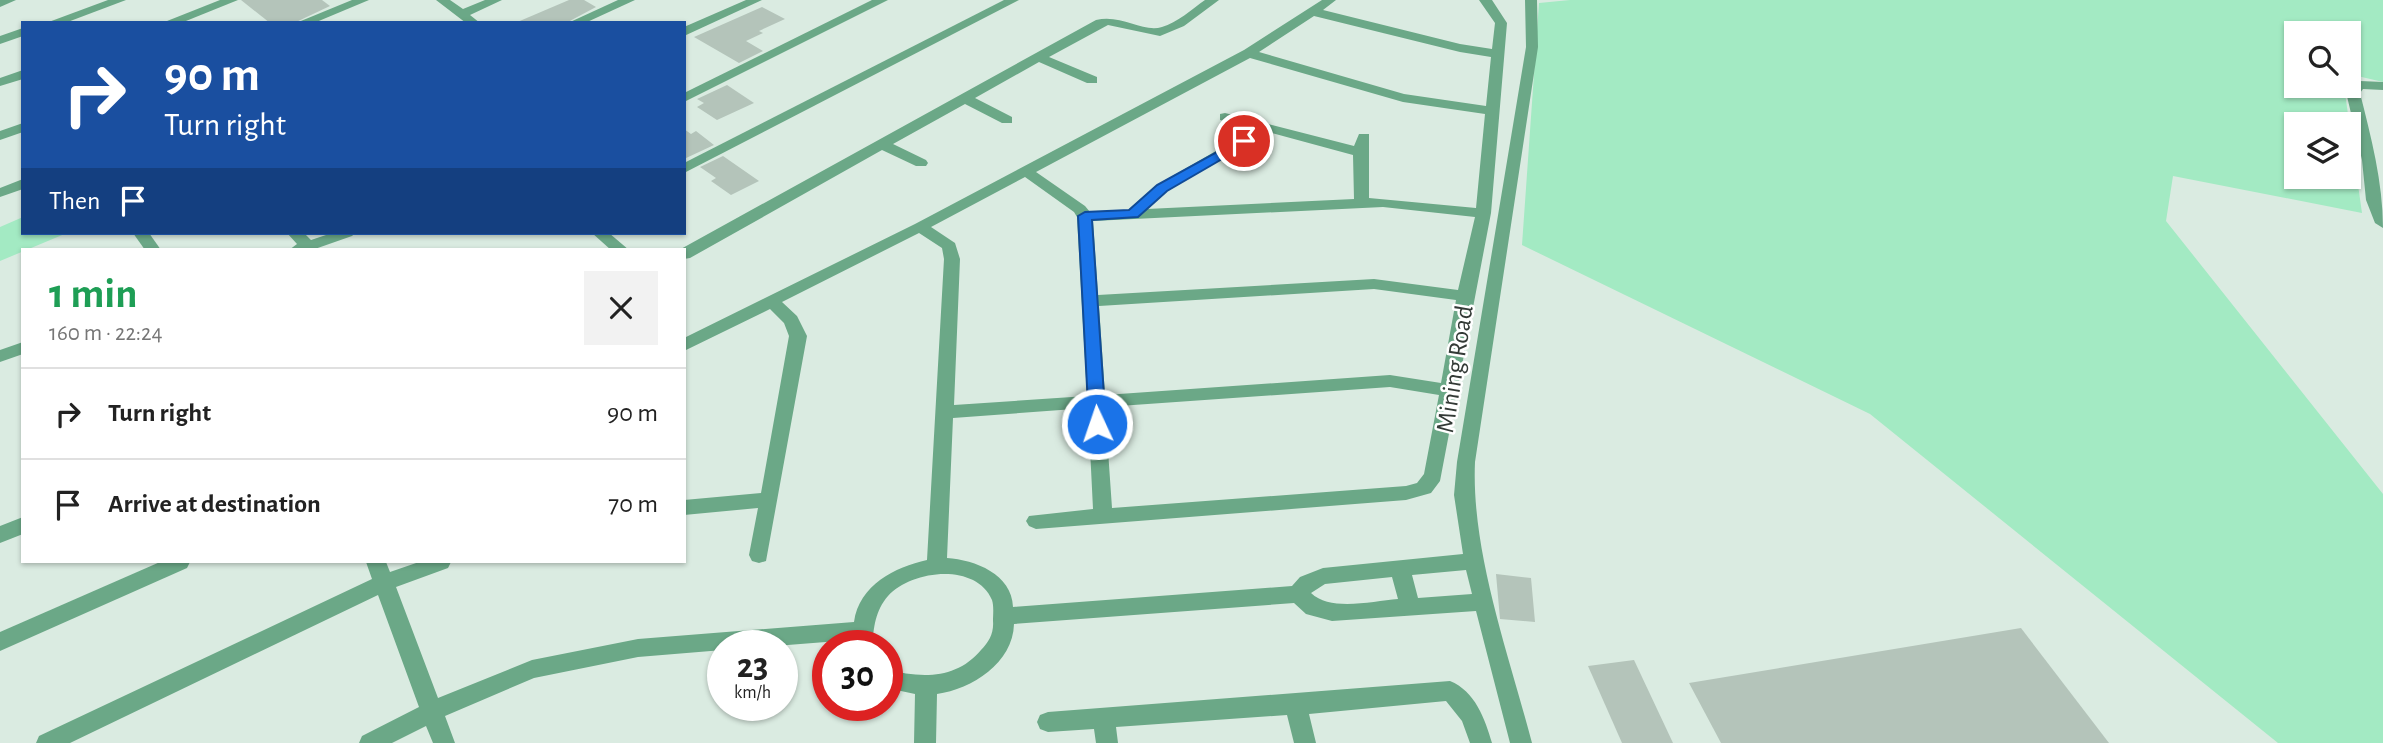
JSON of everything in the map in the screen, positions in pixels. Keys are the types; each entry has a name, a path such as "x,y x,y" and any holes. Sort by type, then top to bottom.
{"street":[{"path":"0,3 10,0"},
{"path":"58,21 120,0"},
{"path":"174,21 232,0"},
{"path":"307,21 363,0"},
{"path":"442,0 470,20 496,0"},
{"path":"579,21 629,0"},
{"path":"686,31 756,0"},
{"path":"686,97 882,0"},
{"path":"686,168 1013,0"},
{"path":"686,253 1108,20 1116,20 1151,32 1164,32 1213,0"},
{"path":"686,344 920,227 1249,53 1330,0"},
{"path":"1036,521 1406,493 1424,488 1433,476 1447,390 1483,213 1501,23 1485,0"},
{"name":"Mining Road","path":"1521,743 1474,561 1464,495 1466,462 1532,47 1531,0"},
{"path":"1314,12 1460,48 1497,54"},
{"path":"0,40 21,34"},
{"path":"1249,53 1403,98 1492,111"},
{"path":"1039,57 1092,80"},
{"path":"0,82 21,75"},
{"path":"2383,86 2360,85 2353,92 2370,160 2374,200 2383,223"},
{"path":"965,98 1007,120"},
{"path":"1225,117 1264,129 1362,144 1362,202"},
{"path":"0,136 21,128"},
{"path":"1133,214 1162,188 1264,129"},
{"path":"882,144 921,163"},
{"path":"1024,170 1080,208 1085,216 1102,516"},
{"path":"0,193 21,184"},
{"path":"1085,216 1362,202 1483,213"},
{"path":"920,227 949,246 952,259 937,564"},
{"path":"302,248 341,235"},
{"path":"602,235 619,248"},
{"path":"1090,301 1374,284 1465,296"},
{"path":"760,555 798,337 791,320 772,302"},
{"path":"0,356 21,349"},
{"path":"944,412 1390,381 1447,390"},
{"path":"686,508 769,499"},
{"path":"0,535 21,526"},
{"path":"1006,616 1298,594 1307,583 1323,576 1474,561"},
{"path":"0,642 178,563"},
{"path":"376,563 444,743"},
{"path":"47,743 384,583 438,563"},
{"path":"861,630 864,611 876,593 894,579 914,569 937,564 958,566 977,572 993,583 1002,598 1006,616 1002,636 991,655 974,671 951,681 926,686 903,684"},
{"path":"1400,568 1410,606"},
{"path":"1298,594 1312,608 1332,612 1485,602"},
{"path":"370,743 433,711 532,669 638,648 812,640"},
{"path":"925,743 926,686"},
{"path":"1048,722 1296,705 1450,691 1464,701 1472,714 1481,743"},
{"path":"1296,705 1305,743"},
{"path":"1104,718 1107,743"}],"green space":[{"path":"1570,0 2383,0 2383,82 2361,77 2361,21 2284,21 2284,98 2346,98 2348,112 2284,112 2284,189 2359,189 2362,213 2173,176 2166,221 2383,494 2383,743 2278,743 1870,414 1522,245 1539,3"},
{"path":"21,218 21,235 62,235 31,248 21,248 21,252 0,261 0,227"}],"building":[{"path":"241,0 322,0 330,6 298,21 267,21"},
{"path":"569,0 584,0 596,7 570,21 520,21"},
{"path":"762,7 785,19 759,31 763,33 746,41 763,51 739,63 694,37"},
{"path":"727,85 754,103 717,120 697,107 704,103 697,99"},
{"path":"686,130 691,134 696,131 714,145 686,158"},
{"path":"723,156 759,181 731,195 711,181 716,178 700,167"},
{"path":"1496,574 1531,578 1535,622 1500,619"},
{"path":"2021,628 2109,743 1721,743 1689,683"},
{"path":"1634,660 1673,743 1622,743 1588,666"}],"route":[{"path":"1097,424 1085,216 1133,214 1162,188 1244,141"}]}
